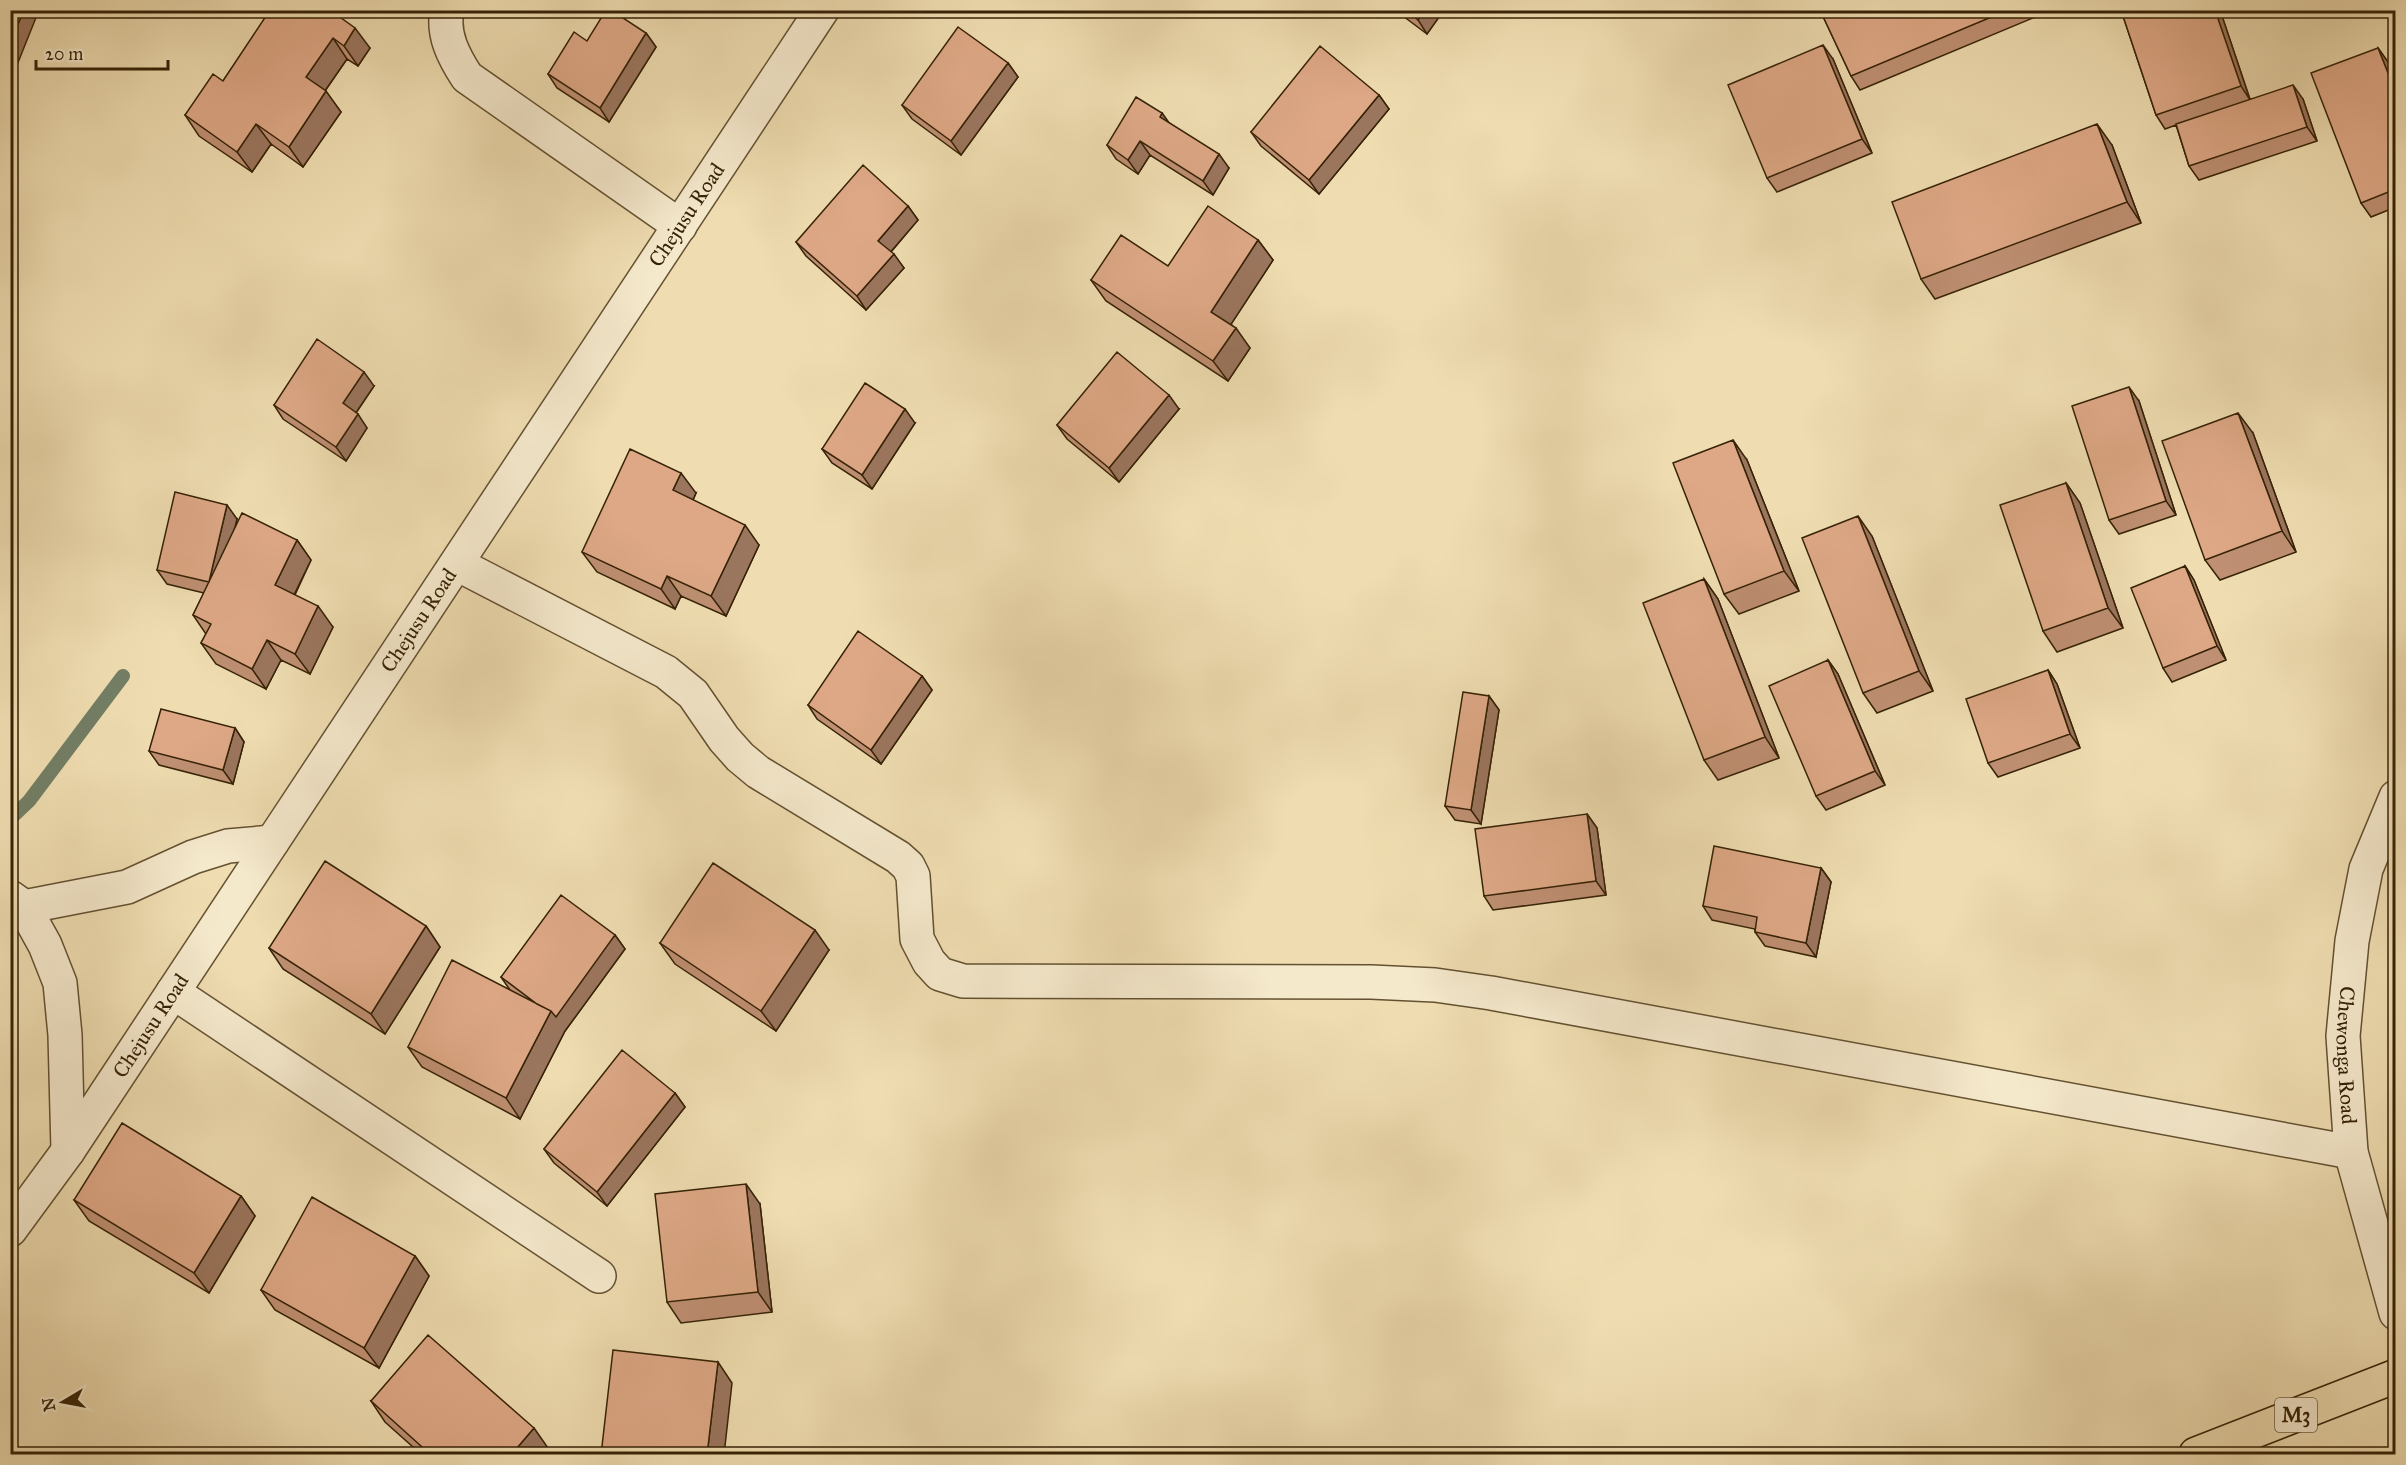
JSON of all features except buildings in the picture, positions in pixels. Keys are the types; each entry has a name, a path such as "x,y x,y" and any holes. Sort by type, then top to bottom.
{"highway":[{"name":"M3","path":"2196,1455 2396,1376"}],"street":[{"path":"447,10 445,18 448,41 467,77 680,226"},
{"name":"Chejusu Road","path":"10,1230 68,1151 822,10"},
{"path":"457,564 666,672 693,694 740,758 758,772 898,857 908,866 913,876 917,939 928,962 940,974 963,981 1371,982 1435,986 1503,995 2351,1152"},
{"name":"Chewonga Road","path":"2396,797 2366,869 2352,941 2343,1036 2351,1152 2396,1312"},
{"path":"68,1151 65,1035 60,983 45,945 17,902 126,887 193,857 228,846 272,842"},
{"path":"173,992 599,1276"}],"waterway":[{"path":"10,819 29,801 123,676"}]}
